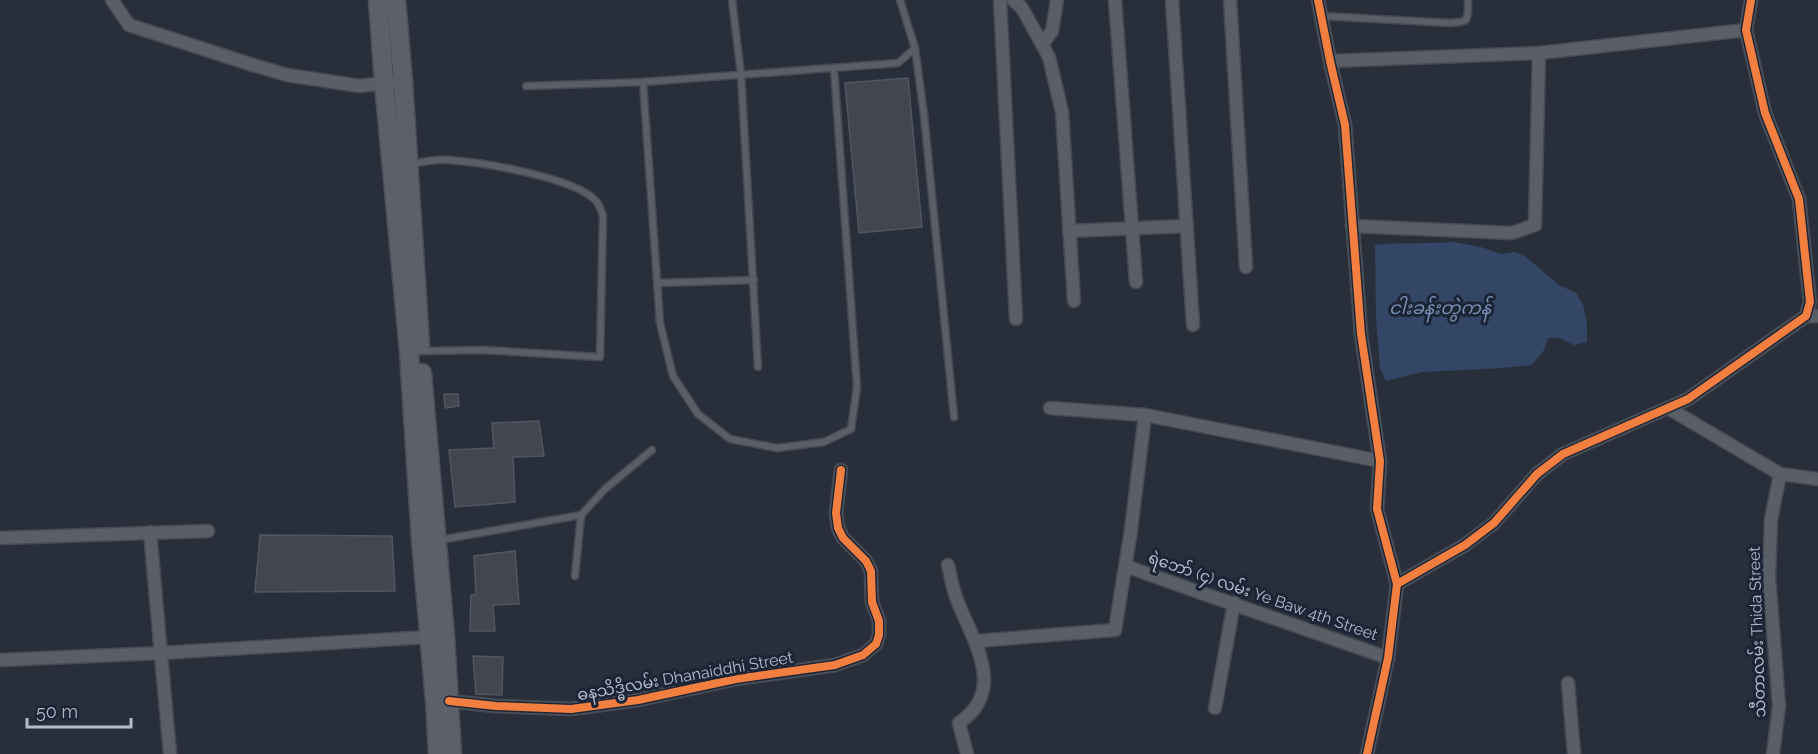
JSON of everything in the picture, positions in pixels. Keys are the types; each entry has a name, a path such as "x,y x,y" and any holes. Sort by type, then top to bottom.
{"main road":[{"path":"378,0 384,83 400,164 420,351 429,540 429,637 438,754"},
{"path":"396,0 403,81 400,164 409,352 452,754"}],"street":[{"path":"112,0 129,26 286,75 360,86 403,81"},
{"path":"1000,0 1016,318"},
{"path":"1013,0 1022,8 1049,57 1062,112 1074,301"},
{"path":"1042,45 1052,31 1058,0"},
{"path":"1115,0 1136,282"},
{"path":"1172,0 1193,325"},
{"path":"1230,0 1246,267"},
{"path":"1318,0 1345,124 1361,334 1380,461 1377,509 1397,584 1388,658 1367,754"},
{"path":"1397,584 1465,545 1494,523 1537,474 1563,454 1688,399 1812,316 1799,200 1765,113 1746,30 1751,0"},
{"path":"1330,61 1539,52 1746,30"},
{"path":"1352,226 1512,233 1535,225 1539,52"},
{"path":"1069,231 1187,226"},
{"path":"1050,408 1145,415 1380,461"},
{"path":"1668,408 1780,474 1818,479"},
{"path":"976,641 1115,630 1126,566 1145,415"},
{"name":"ဓနသိဒ္ဓိလမ်း Dhanaiddhi Street","path":"448,701 496,706 571,709 638,700 736,679 835,665 862,655 876,644 879,635 879,621 872,602 871,572 866,561 843,538 838,528 836,513 841,470"},
{"name":"သီတာလမ်း Thida Street","path":"1773,754 1779,706 1769,577 1771,520 1780,474"},
{"path":"0,538 208,531"},
{"path":"150,532 170,754"},
{"path":"948,565 955,596 981,656 983,694 967,717 958,723 967,754"},
{"name":"ရဲဘော် (၄) လမ်း Ye Baw 4th Street","path":"1126,566 1388,658"},
{"path":"1215,708 1234,603"},
{"path":"0,660 429,637"},
{"path":"1568,683 1574,754"}],"lane":[{"path":"732,0 741,75 758,367"},
{"path":"900,0 915,48 924,115 954,417"},
{"path":"1321,16 1460,22 1466,20 1468,0"},
{"path":"526,87 643,82 898,63 915,48"},
{"path":"643,82 660,323 672,376 698,414 730,439 777,448 824,442 851,429 857,387 834,69"},
{"path":"400,164 446,160 496,166 546,177 578,189 595,200 603,216 600,357 484,350 420,351"},
{"path":"658,283 754,280"},
{"path":"575,576 581,515 605,489 652,450"},
{"path":"429,540 581,515"}],"water":[{"name":"ငါးခန်းတွဲကန်","path":"1454,242 1481,247 1501,254 1515,252 1526,257 1559,285 1576,293 1583,304 1587,342 1574,345 1559,338 1548,338 1544,350 1532,365 1423,372 1386,381 1380,368 1376,318 1375,245"}],"building":[{"path":"908,78 922,227 859,233 845,83"},
{"path":"444,394 458,394 459,406 445,408"},
{"path":"539,421 544,456 513,457 515,502 455,507 449,450 494,448 492,423"},
{"path":"260,535 392,536 395,591 255,592"},
{"path":"515,551 519,604 493,605 495,631 470,631 471,595 476,595 474,556"},
{"path":"473,656 503,657 502,695 476,694"}],"cycle path":[{"path":"1318,0 1345,125 1361,334 1380,461 1377,509 1397,584 1388,658 1367,754"},
{"path":"1397,584 1465,545 1494,523 1537,474 1563,454 1688,399 1806,316 1810,302 1799,199 1765,113 1746,30 1751,0"},
{"path":"449,701 496,706 571,709 638,700 736,679 835,665 863,655 876,644 879,635 879,621 872,602 871,571 866,561 843,538 838,528 836,513 841,470"}]}
